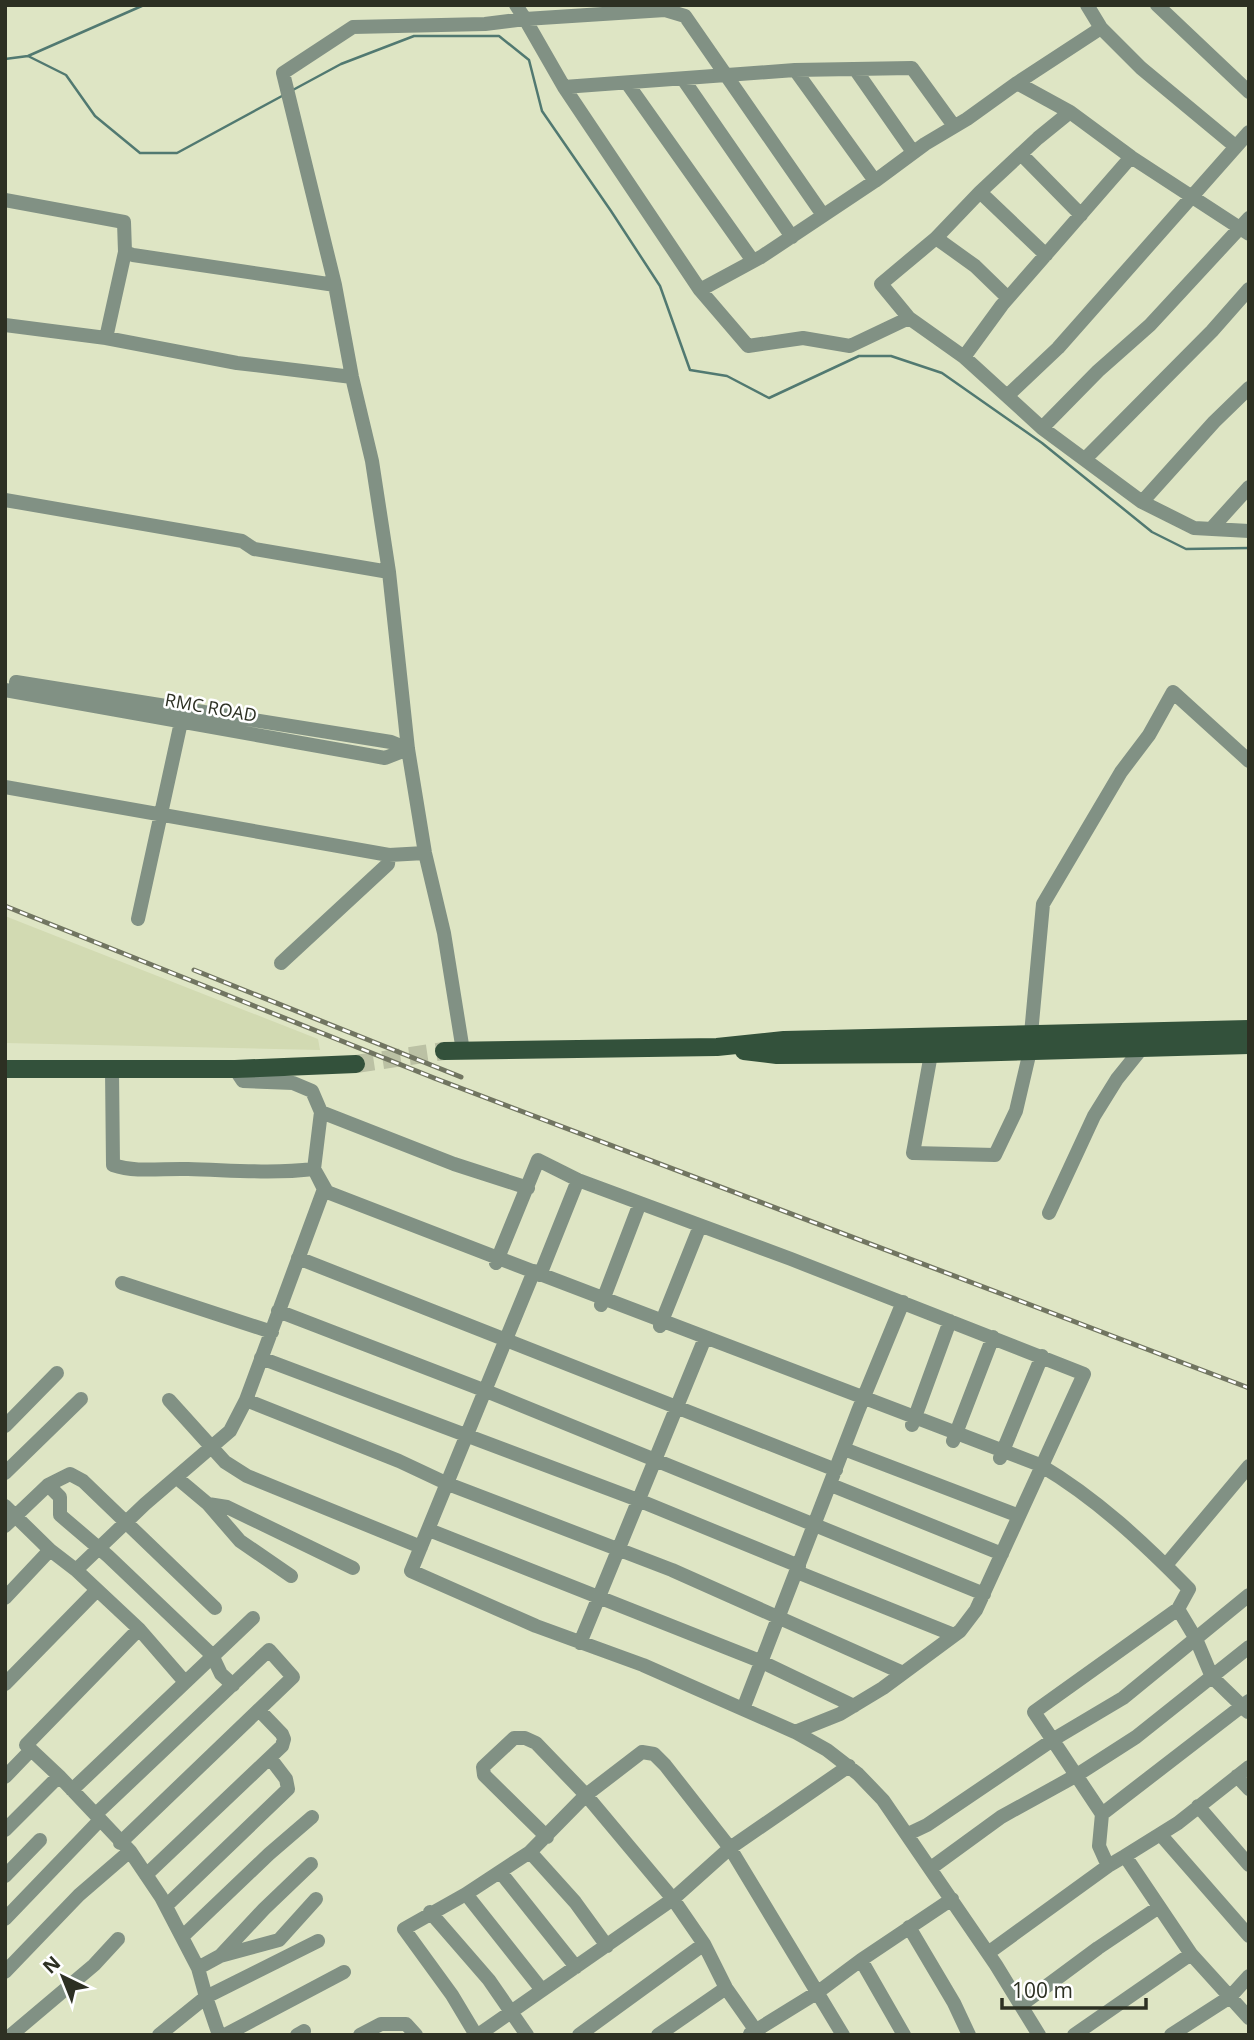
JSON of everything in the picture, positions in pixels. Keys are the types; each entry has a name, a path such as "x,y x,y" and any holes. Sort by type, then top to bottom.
{"main road":[{"path":"717,1046 777,1055 931,1054 1023,1043 1249,1029"},
{"path":"444,1052 717,1046 784,1040 1023,1043 1142,1048 1249,1045"},
{"path":"5,1069 235,1069 356,1064"}],"street":[{"path":"516,5 564,87 700,290 748,346 803,338 850,346 909,318"},
{"path":"1087,5 1101,28 1141,68 1235,146"},
{"path":"1157,5 1249,92"},
{"path":"463,1051 444,933 425,853 408,749 390,572 372,460 352,377 335,285 283,73 353,27 485,24 664,8 685,16 823,215"},
{"path":"700,290 792,237 913,152 1101,28"},
{"path":"564,87 795,70 912,68 954,126"},
{"path":"855,69 913,152"},
{"path":"795,70 875,181"},
{"path":"683,79 792,237"},
{"path":"627,83 753,261"},
{"path":"1017,83 1070,113 1191,196 1246,227 1150,325 1098,371 1042,428"},
{"path":"1070,113 980,192 936,238 881,284 909,318 964,357 1042,428 1142,502 1194,528 1249,531"},
{"path":"1007,396 1058,348 1249,132"},
{"path":"1021,154 1081,215"},
{"path":"964,357 1008,298 1131,157"},
{"path":"980,192 1045,255"},
{"path":"5,200 124,222 125,251 106,338"},
{"path":"936,238 975,266 1008,298"},
{"path":"125,251 133,255 335,285"},
{"path":"1085,459 1194,351 1249,289"},
{"path":"5,325 106,338 237,363 352,377"},
{"path":"1142,502 1214,422 1249,388"},
{"path":"1211,529 1249,487"},
{"path":"5,500 242,541 254,549 390,572"},
{"name":"RMC ROAD","path":"5,681 391,741 408,749"},
{"name":"RMC ROAD","path":"5,690 385,758 408,749"},
{"path":"931,1054 913,1153 995,1155 1016,1111 1043,904 1121,772 1149,735 1173,692 1249,761"},
{"path":"138,919 181,722"},
{"path":"5,787 388,855 425,853"},
{"path":"281,964 388,864 388,855"},
{"path":"1049,1213 1094,1116 1117,1079 1142,1048"},
{"path":"112,1069 113,1165 124,1169 282,1173 314,1169"},
{"path":"76,1570 230,1431 246,1400 324,1189 314,1169 321,1112 312,1091 293,1083 243,1081 235,1069"},
{"path":"321,1112 454,1164 528,1188"},
{"path":"497,1261 538,1160 578,1180 903,1302 1084,1374 976,1610 954,1635 903,1673 854,1706 795,1732"},
{"path":"314,1169 327,1192 497,1261"},
{"path":"578,1180 507,1338 411,1571 487,1606 643,1665 795,1732 827,1749 849,1766 883,1800 988,1953 1039,2035"},
{"path":"321,1196 535,1274 1069,1482 1118,1521 1189,1589 1178,1609 1034,1712 1102,1815 1099,1846 1108,1866"},
{"path":"602,1301 640,1203"},
{"path":"661,1324 700,1226"},
{"path":"298,1258 507,1338 836,1470"},
{"path":"122,1283 272,1332"},
{"path":"745,1710 903,1302"},
{"path":"278,1311 655,1459 984,1594"},
{"path":"914,1422 950,1321"},
{"path":"955,1438 993,1337"},
{"path":"580,1643 705,1340"},
{"path":"1001,1456 1042,1356"},
{"path":"261,1358 638,1500 954,1635"},
{"path":"5,1426 57,1373"},
{"path":"5,1473 81,1399"},
{"path":"169,1400 225,1462 247,1476 421,1547"},
{"path":"246,1400 399,1461 448,1485 672,1570 903,1673"},
{"path":"833,1486 836,1470 847,1450"},
{"path":"847,1450 1018,1516"},
{"path":"1166,1565 1249,1466"},
{"path":"186,1682 139,1629 76,1570 9,1516 48,1485 71,1474 83,1481 215,1608"},
{"path":"177,1478 208,1504 240,1541 291,1576"},
{"path":"48,1485 60,1497 60,1515 99,1548 212,1655 221,1674 233,1685"},
{"path":"833,1486 1002,1554"},
{"path":"208,1504 227,1507 353,1568"},
{"path":"429,1530 762,1662 854,1706"},
{"path":"5,1598 50,1550"},
{"path":"5,1684 97,1590"},
{"path":"908,1834 927,1825 1054,1739 1123,1698 1249,1595"},
{"path":"1102,1815 1247,1707 1212,1677 1196,1639 1178,1609"},
{"path":"72,1790 253,1618"},
{"path":"139,1629 26,1745 98,1817 146,1875 166,1906 198,1968 219,2035"},
{"path":"931,1868 1001,1817 1077,1775 1136,1737 1249,1647"},
{"path":"5,1919 98,1817 269,1650 293,1677 5,1972"},
{"path":"146,1875 282,1746 284,1739 259,1710"},
{"path":"547,1836 484,1775 482,1767 514,1738 525,1738 536,1743 586,1795 673,1899 704,1944 726,1988 754,2033 952,1899"},
{"path":"5,1777 31,1750"},
{"path":"843,2035 730,1848 654,1754 642,1752 586,1795 530,1852 501,1873 404,1929 477,2035 673,1899 730,1848 849,1766"},
{"path":"166,1906 288,1789 286,1779 270,1758"},
{"path":"988,1953 1108,1866 1160,1834 1243,1771 1249,1789"},
{"path":"5,1830 59,1776"},
{"path":"1198,1806 1249,1865"},
{"path":"182,1937 312,1817"},
{"path":"1160,1834 1249,1936"},
{"path":"5,1876 40,1840"},
{"path":"530,1852 575,1902 607,1945"},
{"path":"1125,1856 1191,1954 1249,2018"},
{"path":"220,1956 311,1864"},
{"path":"501,1873 576,1967"},
{"path":"466,1894 542,1990"},
{"path":"198,1968 220,1956 279,1940 316,1899"},
{"path":"1021,2005 1159,1907"},
{"path":"430,1912 489,1980 527,2035"},
{"path":"909,1927 954,2003 969,2035"},
{"path":"11,2035 94,1965 118,1939"},
{"path":"159,2035 206,1997 318,1941"},
{"path":"579,2035 704,1944"},
{"path":"1074,2035 1191,1954"},
{"path":"861,1960 904,2035"},
{"path":"225,2035 344,1972"},
{"path":"1171,2035 1230,1997 1249,1976"},
{"path":"658,2035 726,1988"},
{"path":"360,2035 381,2024 407,2024 416,2035"}],"shaded area":[{"path":"5,916 318,1039 320,1050 5,1043"}],"waterway":[{"path":"5,59 28,56 144,5"},
{"path":"291,91 341,64 414,36 499,36 529,60 542,111 660,286 690,370 727,376 769,398 859,356 891,356 942,373 1042,443 1152,532 1186,549 1249,548"},
{"path":"28,56 66,75 95,116 140,153 177,153 282,96"}],"tunnel":[{"path":"356,1064 444,1051"}],"railway":[{"path":"5,906 434,1078 1249,1388"},
{"path":"194,970 461,1077"}]}
